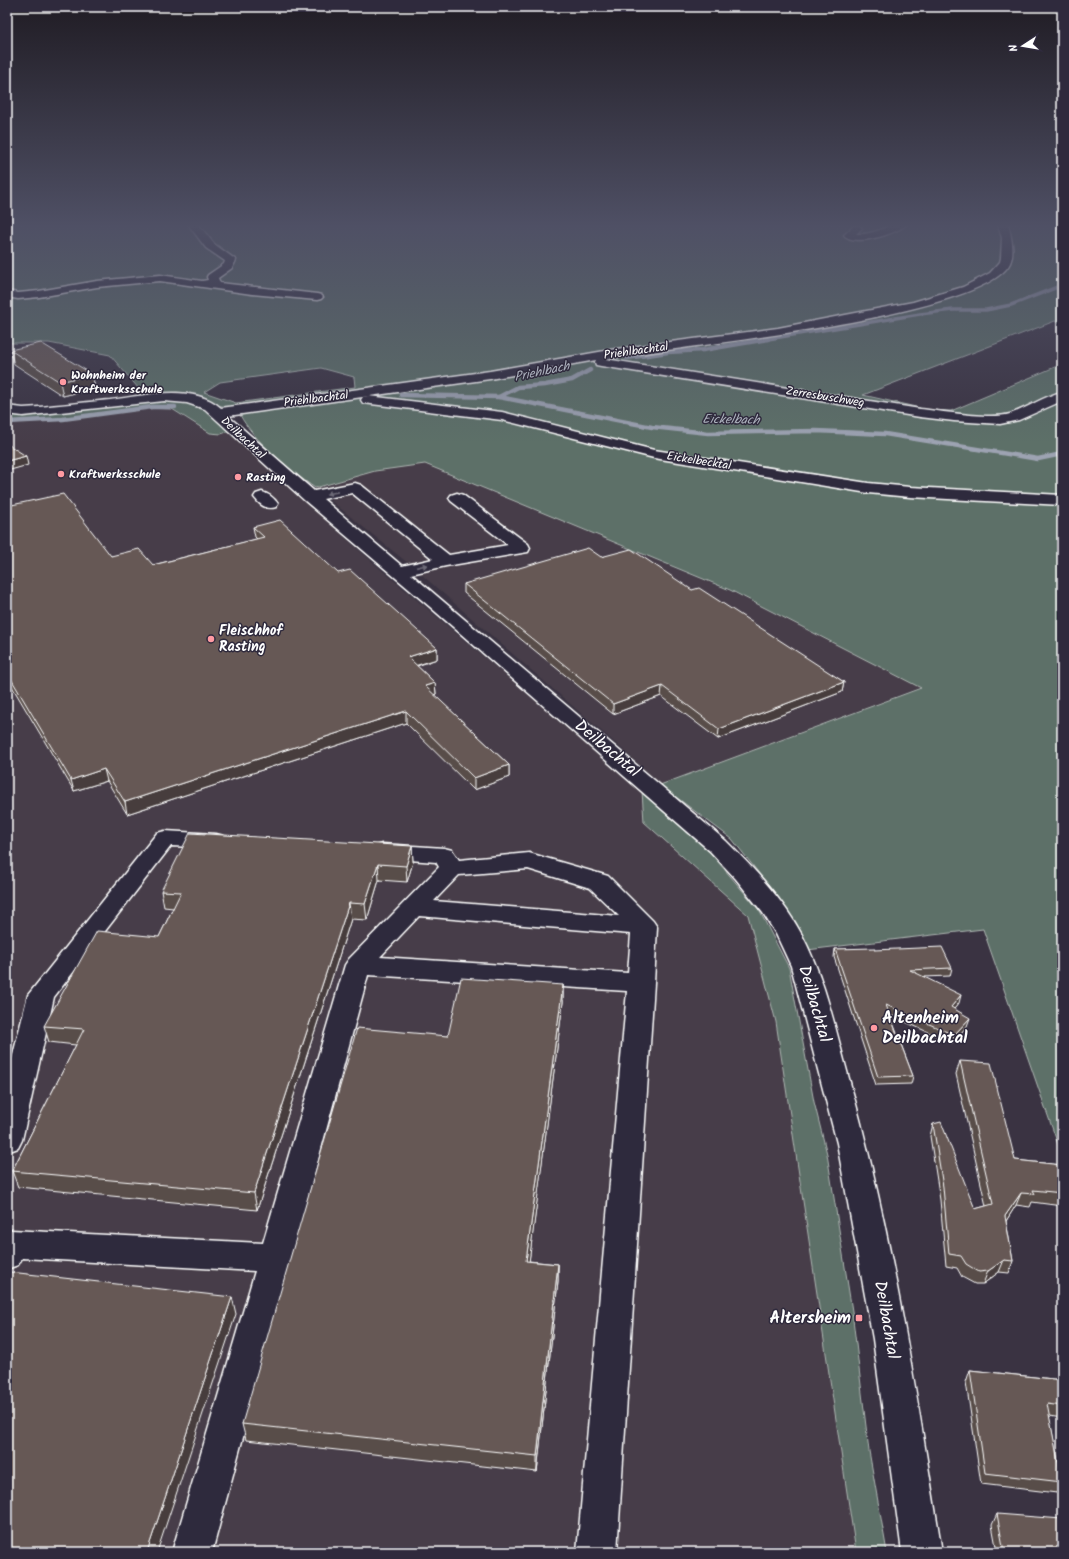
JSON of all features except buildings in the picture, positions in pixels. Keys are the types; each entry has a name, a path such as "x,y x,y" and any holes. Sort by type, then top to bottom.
{"street":[{"name":"Priehlbachtal","path":"218,413 490,375 584,360 616,353 778,332 915,306 943,297"},
{"name":"Zerresbuschweg","path":"584,360 810,394 920,414 954,417 1000,420 1014,416 1062,396"},
{"name":"Eickelbecktal","path":"341,396 380,402 448,408 502,416 654,454 868,488 910,492 1062,500"},
{"name":"Deilbachtal","path":"7,410 30,412 175,397 203,403 218,413 252,447 310,498 625,765 718,846 745,874 767,901 789,934 804,966 852,1143 890,1339 922,1552"},
{"path":"56,398 65,409"},
{"path":"310,498 355,488 446,561"},
{"path":"398,572 446,561 522,548 457,498"},
{"path":"7,1140 41,995 165,838 237,842"},
{"path":"356,850 444,855 452,868"},
{"path":"192,1552 358,965 413,906 452,868 529,861 599,882 644,927 598,1552"},
{"path":"413,906 644,927"},
{"path":"358,965 641,983"},
{"path":"8,1242 275,1258"}],"shaded area":[{"path":"144,408 172,409 210,433 221,434 230,431 245,448 378,567 642,791 644,822 748,915 776,1022 856,1552 7,1552 7,411 11,423 57,420"},
{"path":"425,464 730,591 921,687 660,785 622,749 414,568 315,488 375,471"}],"green space":[{"path":"7,297 1062,297 1062,323 1055,321 863,395 929,410 951,411 1062,364 1062,1156 983,929 807,950 783,904 732,839 660,785 921,688 730,590 425,464 375,471 315,488 263,445 246,425 240,415 275,407 222,406 205,402 145,396 110,355 49,343 7,343","holes":["321,368 354,377 355,387 236,403 204,392 220,382"]},
{"path":"146,400 199,403 230,431 221,434 210,433 172,409 144,408 57,420 11,423 7,411"},
{"path":"642,791 707,849 759,910 789,968 814,1102 827,1154 852,1311 869,1451 887,1552 856,1552 776,1022 748,915 644,822"}],"waterway":[{"name":"Priehlbach","path":"765,339 920,314 953,310 986,310 1011,305 1032,297"},
{"name":"Priehlbach","path":"627,358 668,352 703,350 765,339"},
{"name":"Priehlbach","path":"499,397 518,387 545,385 572,380 590,370"},
{"name":"Eickelbach","path":"401,395 499,397"},
{"name":"Eickelbach","path":"499,397 652,427 708,433 816,431 885,434 1038,459 1062,454"},
{"name":"Priehlbach","path":"7,422 63,419 152,407 175,407"}],"place":[{"name":"Wohnheim der Kraftwerksschule","path":"63,382"},
{"name":"Kraftwerksschule","path":"61,474"},
{"name":"Rasting","path":"238,477"},
{"name":"Fleischhof Rasting","path":"211,639"},
{"name":"Altenheim Deilbachtal","path":"874,1028"},
{"name":"Altersheim","path":"859,1318"}]}
